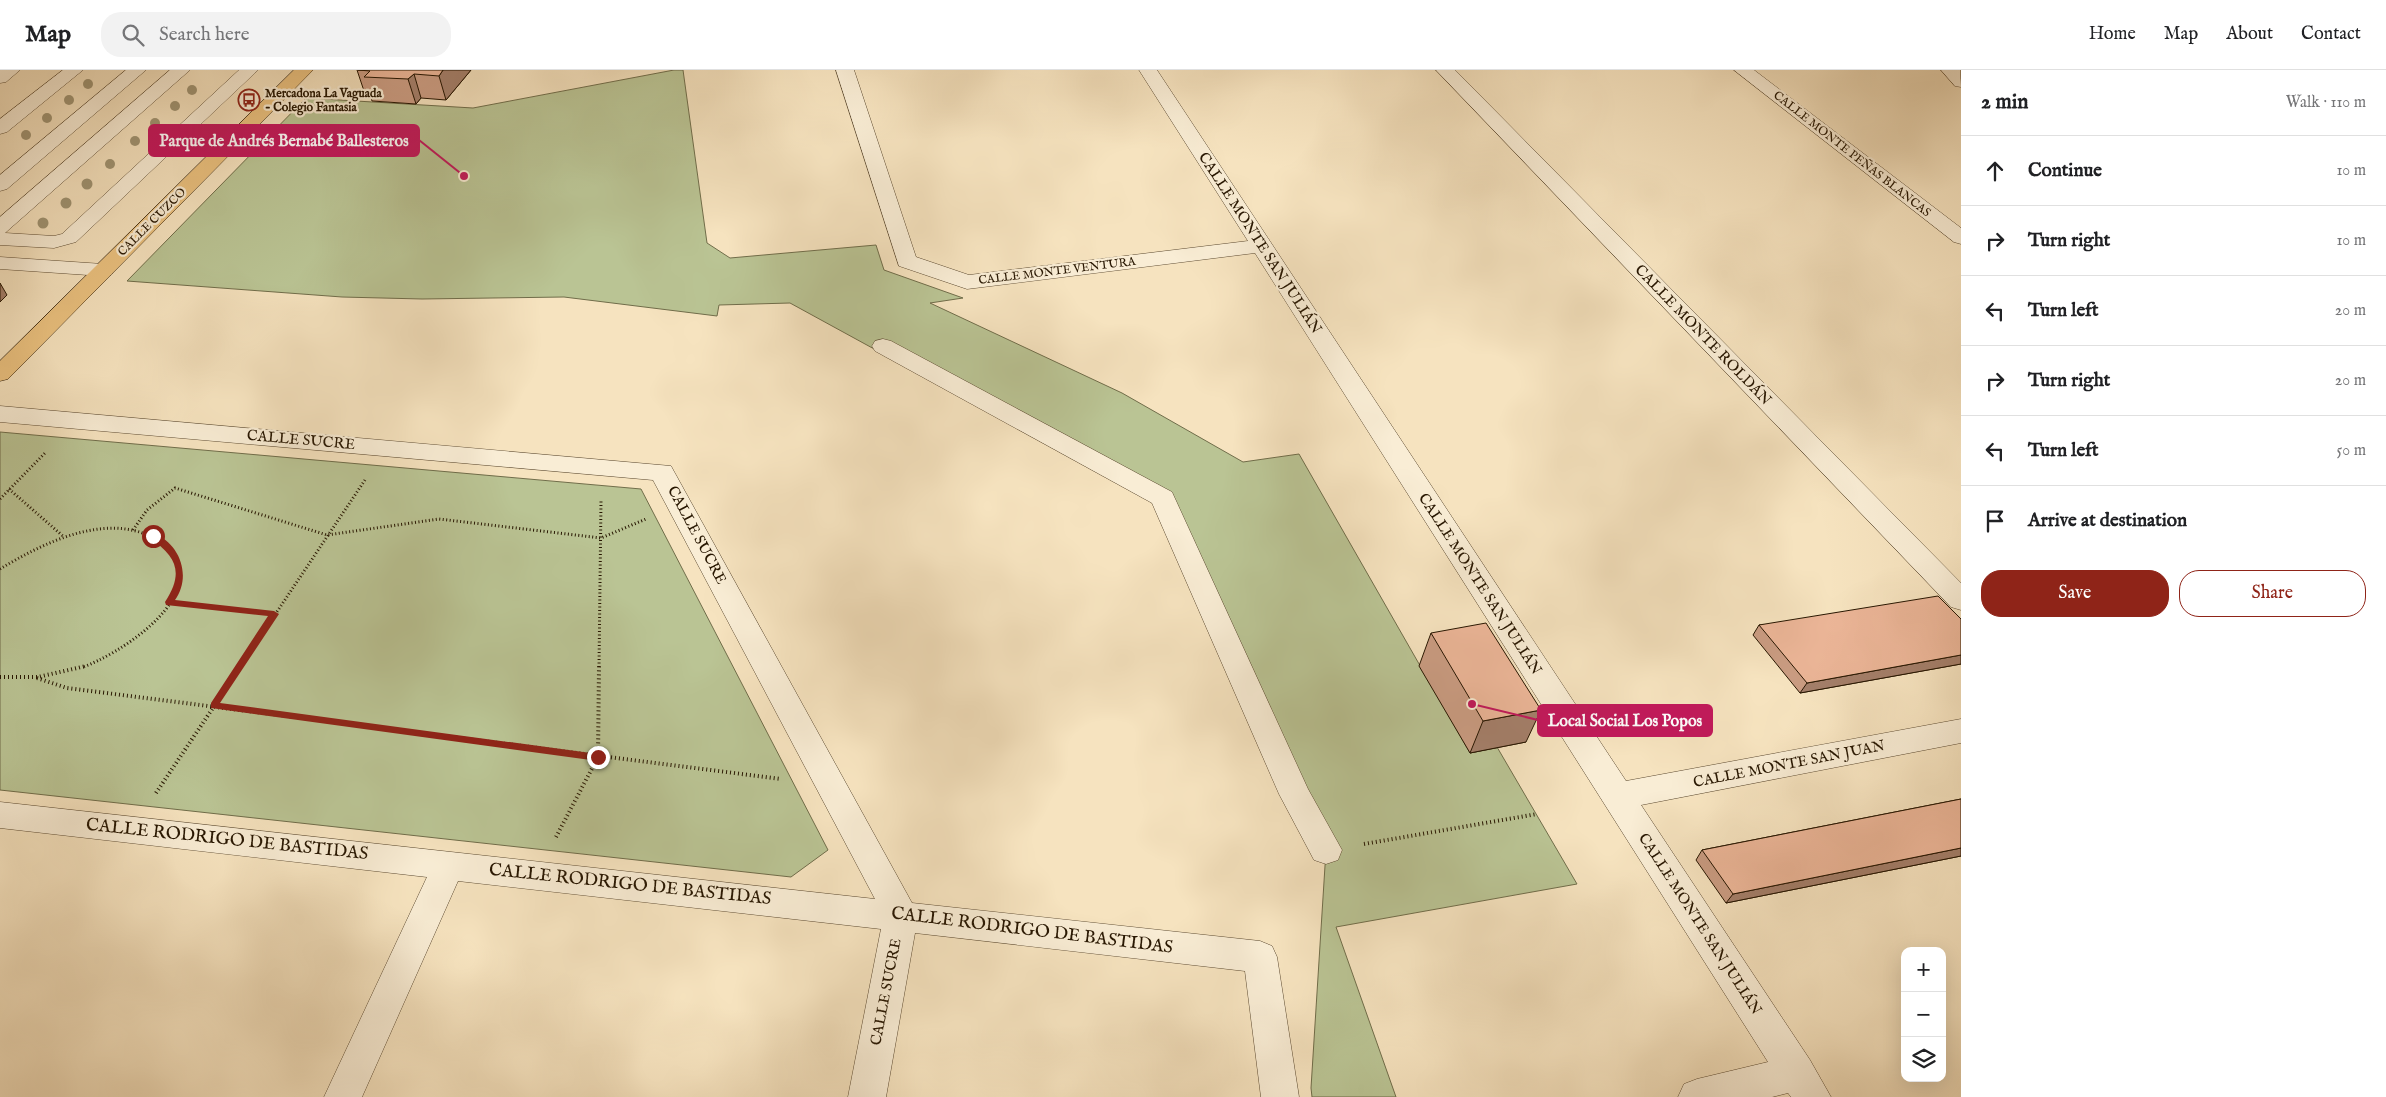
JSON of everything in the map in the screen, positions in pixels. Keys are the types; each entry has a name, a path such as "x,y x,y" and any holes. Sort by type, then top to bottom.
{"main road":[{"name":"CALLE CUZCO","path":"0,374 304,70"}],"street":[{"path":"0,78 11,70"},
{"path":"0,128 74,70"},
{"path":"0,185 137,70"},
{"path":"0,228 181,70"},
{"path":"0,239 54,242 69,238 249,70"},
{"name":"CALLE MONTE VENTURA","path":"845,70 907,261 967,282 1261,246"},
{"name":"CALLE MONTE SAN JULIÁN","path":"1148,70 1804,1085"},
{"name":"CALLE MONTE ROLDÁN","path":"1445,70 1961,600"},
{"name":"CALLE MONTE PEÑAS BLANCAS","path":"1743,70 1961,238"},
{"path":"1950,70 1961,82"},
{"path":"0,263 103,270"},
{"path":"883,346 1163,498 1295,794 1326,850"},
{"name":"CALLE SUCRE","path":"0,414 662,472 901,915 867,1097"},
{"name":"CALLE MONTE SAN JUAN","path":"1618,796 1961,731"},
{"name":"CALLE RODRIGO DE BASTIDAS","path":"0,815 901,915 1260,957 1280,1097"},
{"path":"344,1097 449,865"},
{"path":"1697,1097 1804,1085"}],"path":[{"path":"0,499 47,450"},
{"path":"153,798 369,473"},
{"path":"133,530 147,510 175,488 327,535 439,519 601,538 655,515"},
{"path":"9,489 64,537"},
{"path":"553,842 598,757 601,494"},
{"path":"0,569 27,552 64,537 100,530 133,530 153,536 172,550 180,570 176,592 158,619 129,644 92,663 37,678 0,677"},
{"path":"169,602 274,614"},
{"path":"37,678 67,688 782,779"},
{"path":"1326,850 1537,814"}],"green space":[{"path":"674,70 683,70 707,243 730,258 876,245 884,270 963,298 930,303 1122,393 1243,462 1299,454 1470,753 1497,747 1577,884 1336,927 1396,1097 1312,1097 1311,1088 1326,850 1163,498 876,350 790,303 719,305 717,316 564,297 422,299 342,297 127,281 306,98 473,108"},
{"path":"0,432 641,489 828,850 791,877 0,790"}],"building":[{"path":"358,70 443,70 439,76 414,74 408,79 364,77 370,71"},
{"path":"1938,596 1961,619 1961,655 1807,683 1759,625"},
{"path":"1486,623 1541,710 1483,721 1431,633"},
{"path":"1961,799 1961,848 1733,894 1702,850"}],"place":[{"name":"Mercadona La Vaguada - Colegio Fantasia","path":"249,100"},
{"name":"Parque de Andrés Bernabé Ballesteros","path":"464,176"},
{"name":"Local Social Los Popos","path":"1472,704"}],"route":[{"path":"153,536 172,550 180,570 176,592 169,602 274,614 214,706 598,757"}]}
